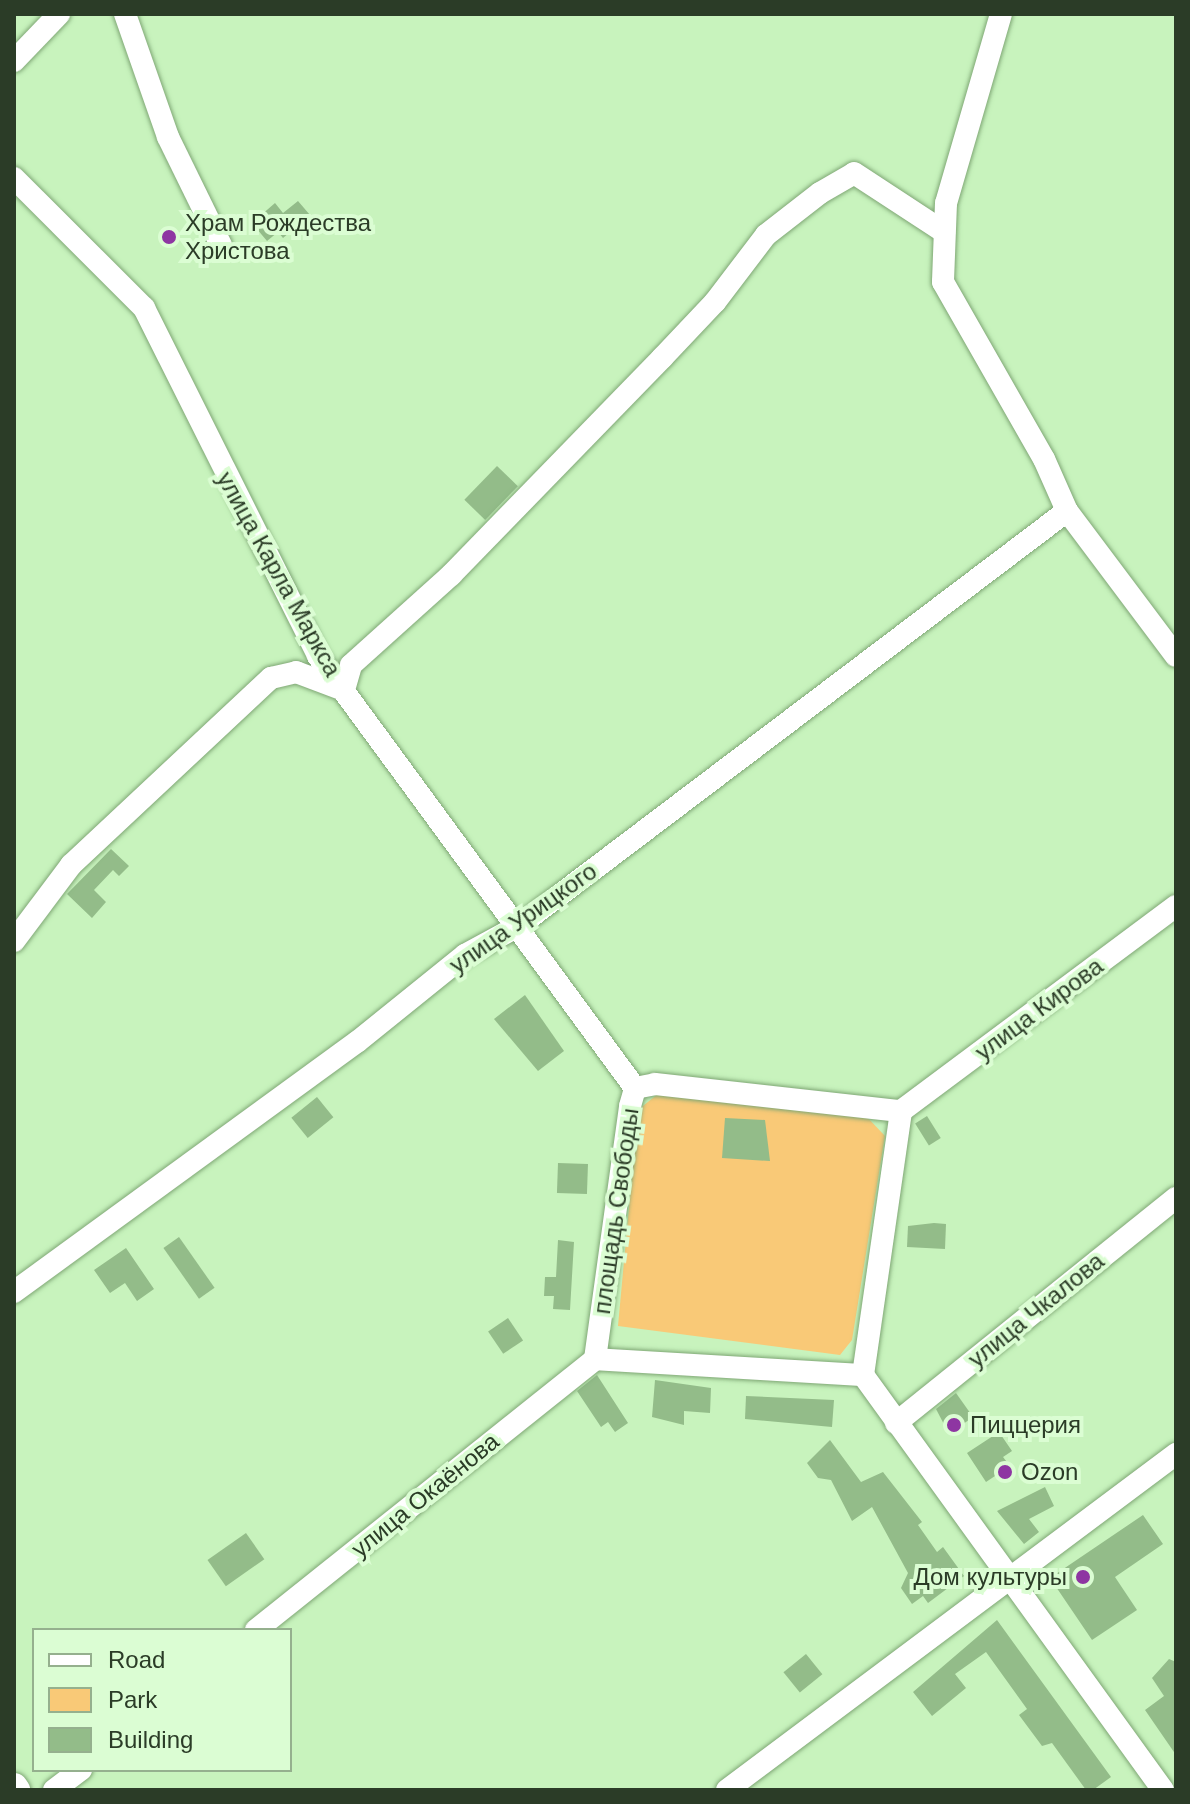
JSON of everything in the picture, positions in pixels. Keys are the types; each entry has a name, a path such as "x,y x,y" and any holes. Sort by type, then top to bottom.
{"street":[{"path":"14,61 59,14"},
{"path":"125,14 168,137 221,245"},
{"path":"1001,14 959,149 944,232 943,282 951,305 1044,459 1067,511 1176,656"},
{"path":"14,941 71,865 271,678 296,672 344,690 351,665 451,575 662,358 715,302 766,235 820,193 854,173 944,232"},
{"name":"улица Карла Маркса","path":"14,178 144,308 233,497 318,656 520,925 635,1088"},
{"name":"улица Урицкого","path":"14,1292 357,1042 465,955 520,925 1067,511"},
{"name":"улица Кирова","path":"901,1111 1176,906"},
{"name":"площадь Свободы","path":"595,1359 635,1088 655,1084 901,1111"},
{"path":"901,1111 863,1375 1163,1790"},
{"name":"улица Чкалова","path":"896,1423 1176,1198"},
{"path":"595,1359 863,1375"},
{"name":"улица Окаёнова","path":"259,1628 595,1359"},
{"path":"727,1790 1176,1454"},
{"path":"54,1790 78,1772"}],"green space":[{"path":"659,1093 867,1117 885,1136 852,1340 840,1355 618,1326 638,1110"}],"building":[{"path":"298,201 310,215 283,238 278,232 267,241 252,223 275,203 283,213"},
{"path":"497,466 518,486 485,520 464,500"},
{"path":"111,849 129,866 119,876 113,870 94,890 106,902 92,918 67,894"},
{"path":"525,995 564,1051 538,1071 494,1019"},
{"path":"317,1097 333,1117 308,1138 291,1118"},
{"path":"927,1116 941,1138 929,1145 915,1123"},
{"path":"725,1118 765,1120 770,1161 722,1158"},
{"path":"558,1163 588,1164 587,1194 557,1193"},
{"path":"946,1224 945,1249 907,1247 908,1226"},
{"path":"179,1237 215,1288 199,1299 163,1248"},
{"path":"558,1240 574,1242 570,1310 553,1309 554,1296 544,1296 545,1277 556,1277"},
{"path":"126,1248 154,1289 137,1301 125,1283 110,1293 94,1270"},
{"path":"508,1318 523,1340 503,1354 488,1331"},
{"path":"597,1375 628,1423 615,1432 608,1422 601,1427 577,1391"},
{"path":"655,1380 711,1388 710,1413 684,1411 684,1425 652,1417"},
{"path":"956,1393 973,1417 949,1434 936,1409"},
{"path":"746,1396 834,1400 832,1427 745,1419"},
{"path":"999,1432 1012,1451 1003,1457 1010,1466 986,1482 967,1453"},
{"path":"830,1440 861,1482 883,1472 922,1522 918,1525 937,1552 943,1547 964,1576 928,1603 923,1596 912,1604 901,1588 908,1573 872,1507 852,1521 831,1480 818,1478 807,1463"},
{"path":"1045,1487 1054,1506 1029,1519 1039,1532 1024,1544 997,1511"},
{"name":"Дом культуры","path":"1143,1515 1163,1544 1115,1577 1137,1610 1092,1640 1050,1578"},
{"path":"246,1533 264,1559 226,1586 207,1560"},
{"path":"997,1620 1111,1777 1093,1790 1086,1790 1052,1743 1042,1746 1019,1715 1027,1709 986,1652 955,1674 966,1688 932,1716 913,1692"},
{"path":"806,1654 822,1674 800,1692 783,1672"},
{"path":"1169,1659 1176,1662 1176,1755 1145,1710 1164,1696 1152,1678"}],"place":[{"name":"Храм Рождества Христова","path":"169,237"},
{"name":"Пиццерия","path":"954,1425"},
{"name":"Ozon","path":"1005,1472"},
{"name":"Дом культуры","path":"1083,1577"}]}
